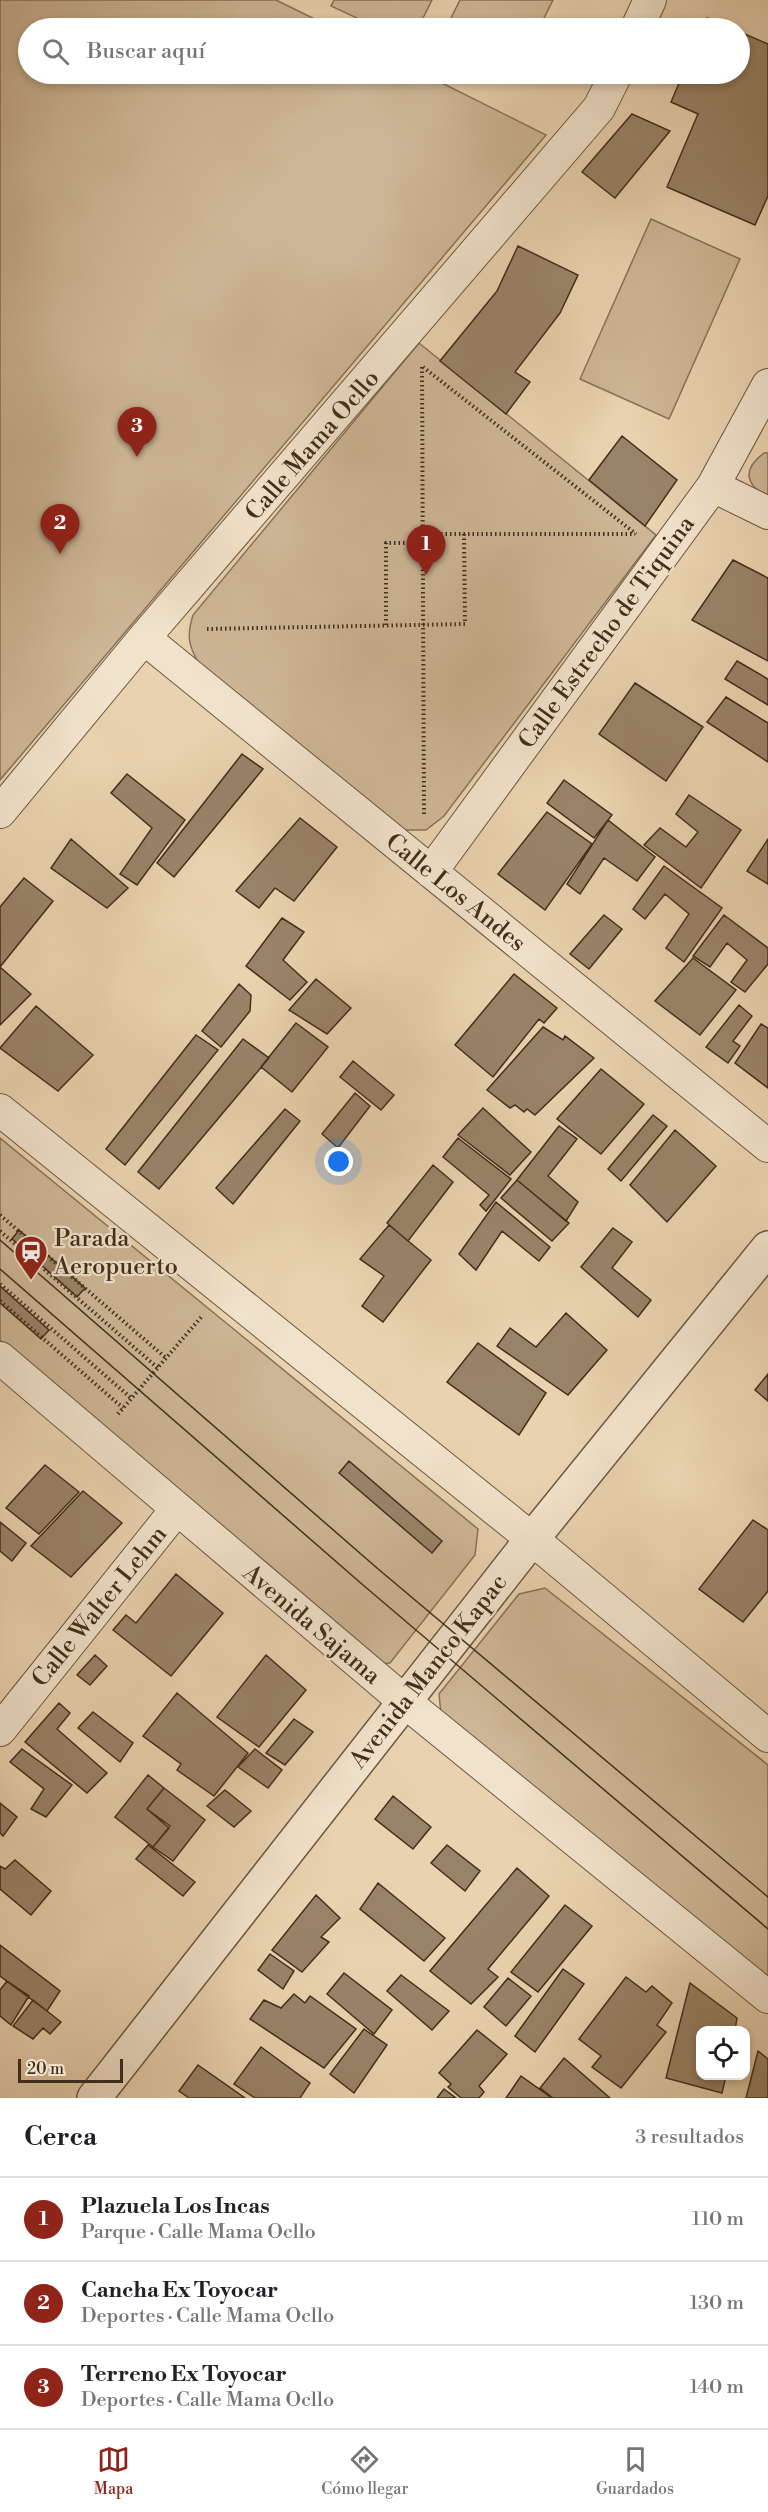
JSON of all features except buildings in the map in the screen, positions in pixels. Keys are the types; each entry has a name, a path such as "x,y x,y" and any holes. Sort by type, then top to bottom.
{"street":[{"path":"642,18 650,0"},
{"name":"Calle Mama Ocllo","path":"0,812 144,638 599,108 611,84"},
{"name":"Calle Estrecho de Tiquina","path":"431,872 759,424 768,385"},
{"path":"713,486 768,513"},
{"name":"Calle Los Andes","path":"144,638 768,1146"},
{"path":"0,1110 532,1539 768,1737"},
{"name":"Avenida Manco Kapac","path":"94,2098 532,1539 768,1248"},
{"name":"Avenida Sajama","path":"0,1358 176,1510 404,1701 768,1997"},
{"name":"Calle Walter Lehm","path":"0,1730 176,1510"}],"path":[{"path":"423,534 636,534 422,367 423,543 425,624 424,815"},
{"path":"207,629 465,624 464,534"},
{"path":"386,625 386,543 423,543"},
{"path":"0,1215 166,1358"},
{"path":"0,1231 158,1368"},
{"path":"0,1284 131,1398"},
{"path":"0,1301 123,1408"},
{"path":"114,1419 203,1315"}],"shaded area":[{"path":"0,0 276,0 313,18 18,18 18,84 444,84 546,135 0,780"},
{"path":"334,0 432,0 423,18 357,18 331,6"},
{"path":"460,0 553,0 544,18 451,18"},
{"path":"651,219 740,259 669,419 580,379"},
{"path":"419,343 656,535 444,816 426,830 405,830 198,662 190,645 189,634 193,615"},
{"path":"764,453 768,453 768,497 755,487 749,476 752,465"},
{"path":"0,1138 478,1529 475,1555 390,1663 379,1664 114,1440 0,1340"},
{"path":"545,1588 768,1765 768,1981 441,1714 439,1694 519,1594"}],"tram line":[{"path":"0,1240 377,1568 768,1897"},
{"path":"0,1269 363,1585 768,1929"}],"place":[{"name":"Terreno Ex Toyocar","path":"137,457"},
{"name":"Cancha Ex Toyocar","path":"60,554"},
{"name":"Plazuela Los Incas","path":"426,575"},
{"name":"Parada Aeropuerto","path":"31,1281"}]}
